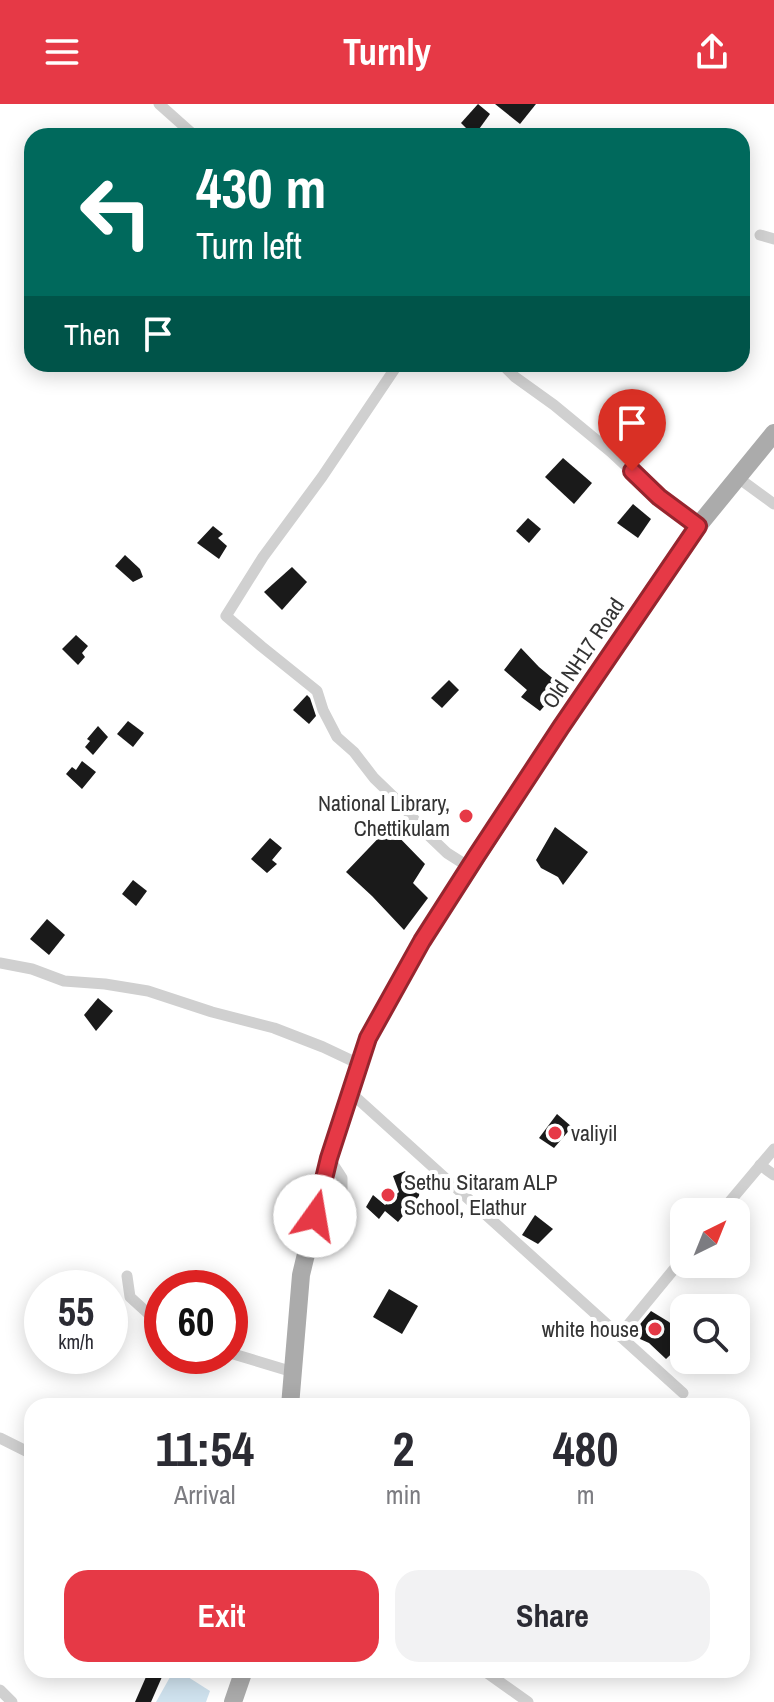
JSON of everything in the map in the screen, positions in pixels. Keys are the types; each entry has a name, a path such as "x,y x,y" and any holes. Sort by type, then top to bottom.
{"main road":[{"name":"Old NH17 Road","path":"291,1398 301,1275 329,1158 368,1038 422,941 561,727 698,526 774,433"},
{"path":"233,1702 241,1678"}],"street":[{"path":"159,104 182,119 189,128"},
{"path":"760,235 774,239"},
{"path":"393,372 322,477 263,557 226,616 317,691 337,737 424,831 447,853 469,867"},
{"path":"510,372 698,526"},
{"path":"737,477 774,504"},
{"path":"0,963 32,969 64,981 148,991 274,1028 359,1064"},
{"path":"350,1092 683,1393"},
{"path":"733,1198 774,1149"},
{"path":"329,1158 342,1178 336,1241"},
{"path":"760,1165 774,1175"},
{"path":"619,1336 670,1274"},
{"path":"128,1283 130,1297 144,1310"},
{"path":"248,1358 293,1372"},
{"path":"0,1438 24,1450"},
{"path":"494,1678 528,1702"},
{"path":"0,1690 12,1702"}],"water":[{"path":"170,1678 190,1678 210,1691 206,1702 156,1702"}],"building":[{"path":"478,104 490,114 480,128 466,128 461,123"},
{"path":"495,104 536,104 520,124"},
{"path":"563,458 592,483 574,504 545,477"},
{"path":"633,504 651,519 638,538 617,523"},
{"path":"528,518 541,529 529,543 516,531"},
{"path":"213,526 223,534 218,538 227,546 219,559 197,543"},
{"path":"125,555 140,569 143,577 133,582 115,566"},
{"path":"292,567 307,582 282,610 264,592"},
{"path":"76,635 88,646 82,653 85,657 78,665 62,649"},
{"path":"521,648 562,686 540,711 521,697 527,690 504,670"},
{"path":"449,680 459,690 442,708 431,698"},
{"path":"307,695 316,716 309,724 293,710"},
{"path":"128,721 144,733 133,747 117,734"},
{"path":"98,726 108,737 93,755 85,747 90,741 87,739"},
{"path":"82,761 96,772 82,789 66,774 72,767 76,770"},
{"path":"389,827 425,864 413,883 428,898 404,930 346,872"},
{"path":"555,827 588,852 563,885 558,877 541,868 536,860"},
{"path":"270,838 282,848 272,860 277,864 267,873 251,859"},
{"path":"133,880 147,891 136,906 122,894"},
{"path":"47,919 65,935 49,955 30,939"},
{"path":"98,998 113,1011 96,1031 84,1015"},
{"name":"valiyil","path":"557,1114 572,1127 554,1148 539,1138"},
{"path":"405,1171 409,1180 420,1184 419,1196 398,1222 385,1211 379,1219 366,1207 373,1195 385,1205 399,1192 393,1176"},
{"path":"535,1215 553,1229 538,1244 522,1235"},
{"path":"389,1289 418,1306 402,1334 373,1317"},
{"name":"white house","path":"651,1311 670,1323 670,1355 666,1359 649,1343 631,1335"},
{"path":"146,1678 162,1678 151,1702 135,1702"}],"place":[{"name":"National Library, Chettikulam","path":"466,816"},
{"name":"valiyil","path":"555,1133"},
{"name":"Sethu Sitaram ALP School, Elathur","path":"388,1195"},
{"name":"white house","path":"655,1329"}],"route":[{"path":"315,1216 329,1158 368,1038 422,941 477,855 698,526 659,497 632,471"}]}
